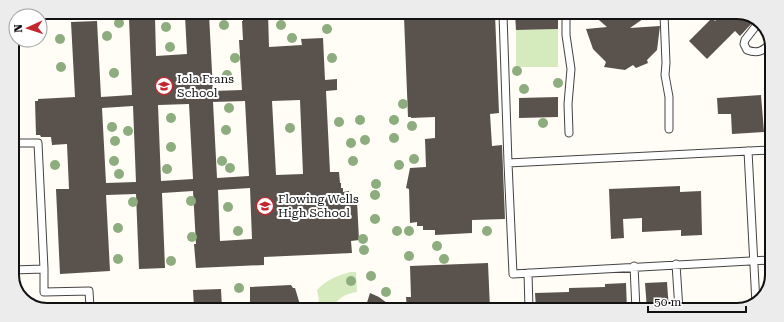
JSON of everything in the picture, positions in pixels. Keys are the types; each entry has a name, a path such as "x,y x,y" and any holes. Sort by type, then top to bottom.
{"lane":[{"path":"503,19 508,164 514,274 634,266 765,260"},
{"path":"566,19 566,36 571,69 568,104 569,133"},
{"path":"664,19 665,75 669,97 669,129"},
{"path":"755,26 744,40 744,44 747,50 754,52 765,49"},
{"path":"19,143 38,143 44,292 89,292 90,303"},
{"path":"508,164 765,150"},
{"path":"748,151 756,296"},
{"path":"676,264 678,303"},
{"path":"634,266 636,303"},
{"path":"19,270 44,269"},
{"path":"528,273 529,303"}],"green space":[{"path":"558,29 558,67 516,67 516,30"},
{"path":"356,272 357,292 342,297 336,303 318,303 319,300 317,290 332,278"}],"building":[{"name":"Flowing Wells High School","path":"129,19 155,19 156,56 187,54 185,19 209,19 213,91 242,90 239,40 243,40 243,19 268,19 269,47 302,45 301,39 323,38 325,80 337,79 337,90 326,91 330,172 339,172 343,192 349,191 349,201 357,201 359,240 351,241 352,253 264,257 264,265 196,268 193,191 162,193 165,268 139,269 136,194 106,195 110,271 60,274 56,189 69,189 67,144 52,145 51,137 41,137 40,135 36,135 35,101 38,101 38,99 75,97 71,22 97,21 101,97 132,95","holes":["300,100 303,174 276,175 272,101","245,101 249,176 217,178 213,102","189,104 193,179 161,181 158,105","133,106 136,182 106,183 102,108","250,188 252,239 220,241 218,190"]},
{"path":"404,19 495,19 499,113 490,114 492,146 502,145 505,219 472,220 472,233 435,235 435,230 423,230 423,226 417,226 417,222 410,223 409,189 406,188 410,168 426,167 425,139 435,138 435,117 408,117"},
{"path":"515,19 558,19 558,29 516,30"},
{"path":"598,19 643,19 630,28 660,26 657,50 647,60 648,63 636,68 633,65 625,70 604,67 606,62 593,49 586,29 607,27"},
{"path":"711,19 715,21 717,19 740,19 752,23 740,36 735,31 707,59 689,41"},
{"path":"761,95 764,132 732,134 731,114 718,114 717,98"},
{"path":"558,97 558,117 519,118 519,98"},
{"path":"680,186 680,192 701,191 702,235 681,236 681,230 642,232 642,218 623,219 624,238 611,239 609,189"},
{"path":"488,263 490,303 406,303 406,297 411,297 410,266"},
{"path":"667,282 668,303 646,303 645,283"},
{"path":"626,283 627,303 536,303 535,293 569,292 569,288 605,287 605,284"},
{"path":"291,285 295,288 300,303 250,303 250,287"},
{"path":"221,289 222,303 194,303 193,290"},
{"path":"370,293 387,303 367,303"}],"place":[{"name":"Iola Frans School","path":"164,86"},
{"name":"Flowing Wells High School","path":"265,206"}]}
